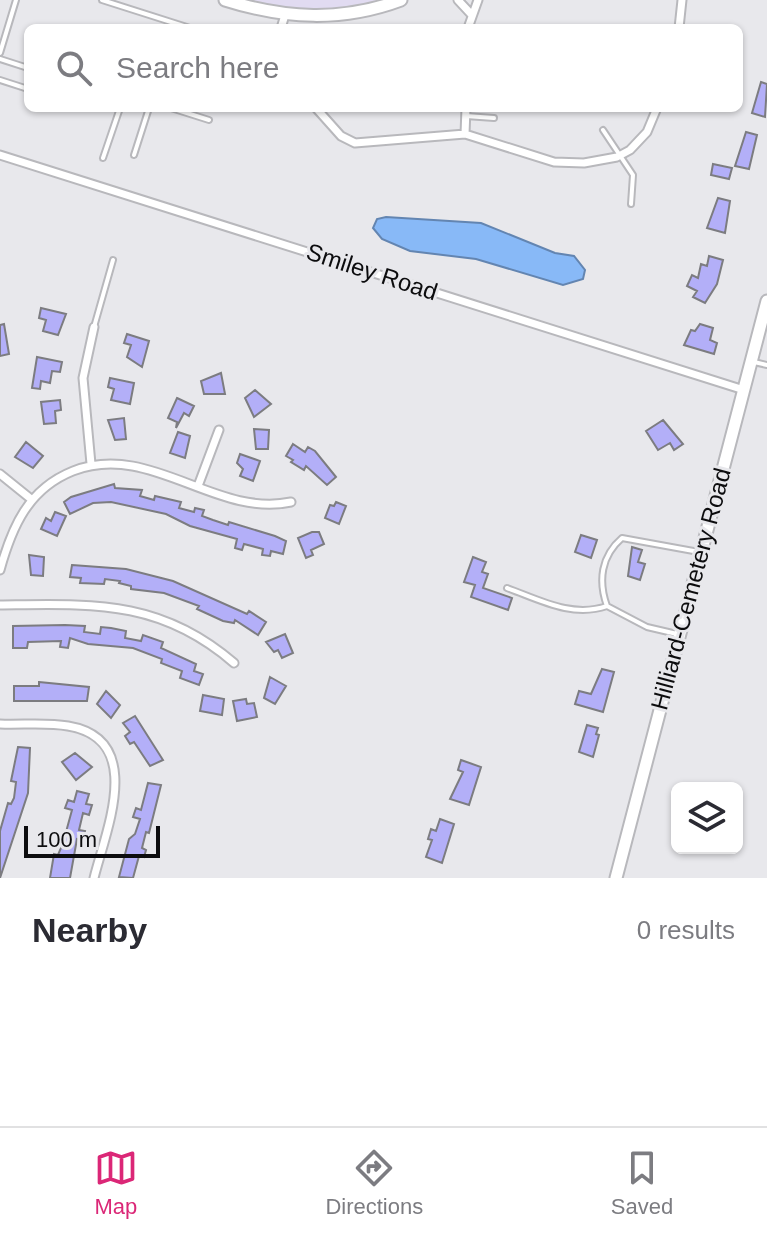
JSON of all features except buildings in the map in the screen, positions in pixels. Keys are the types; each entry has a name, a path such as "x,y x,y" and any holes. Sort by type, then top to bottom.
{"main road":[{"path":"225,0 285,15 342,15 401,0"},
{"name":"Hilliard-Cemetery Road","path":"616,878 767,301"}],"street":[{"path":"458,0 471,14"},
{"path":"469,24 478,0"},
{"path":"679,24 682,0"},
{"path":"282,24 285,15"},
{"path":"320,112 341,136 355,143 465,134 564,164 622,155 647,132 655,112"},
{"path":"465,134 466,112"},
{"name":"Smiley Road","path":"0,155 744,390"},
{"path":"91,464 83,378 94,327"},
{"path":"198,486 219,430"},
{"path":"0,570 17,521 31,499 58,477 91,464 128,464 257,504 291,502"},
{"path":"0,474 31,499"},
{"path":"0,605 103,604 132,609 179,624 234,663"},
{"path":"0,724 67,726 96,738 111,755 116,790 94,878"}],"lane":[{"path":"16,0 0,56 24,66"},
{"path":"104,0 119,2 179,24"},
{"path":"0,80 24,88"},
{"path":"103,158 119,112"},
{"path":"134,155 148,112"},
{"path":"184,112 209,120"},
{"path":"466,112 494,118"},
{"path":"603,130 622,155 635,183 631,204"},
{"path":"94,327 113,260"},
{"path":"751,361 767,365"},
{"path":"679,635 647,627 607,606 602,593 603,567 611,548 622,538 701,552"},
{"path":"507,588 573,611 592,611 607,606"}],"shaded area":[{"path":"226,0 408,0 383,8 299,15"}],"water":[{"path":"377,219 481,223 555,253 574,256 585,270 583,279 563,285 476,259 410,251 382,239 373,228"}]}
